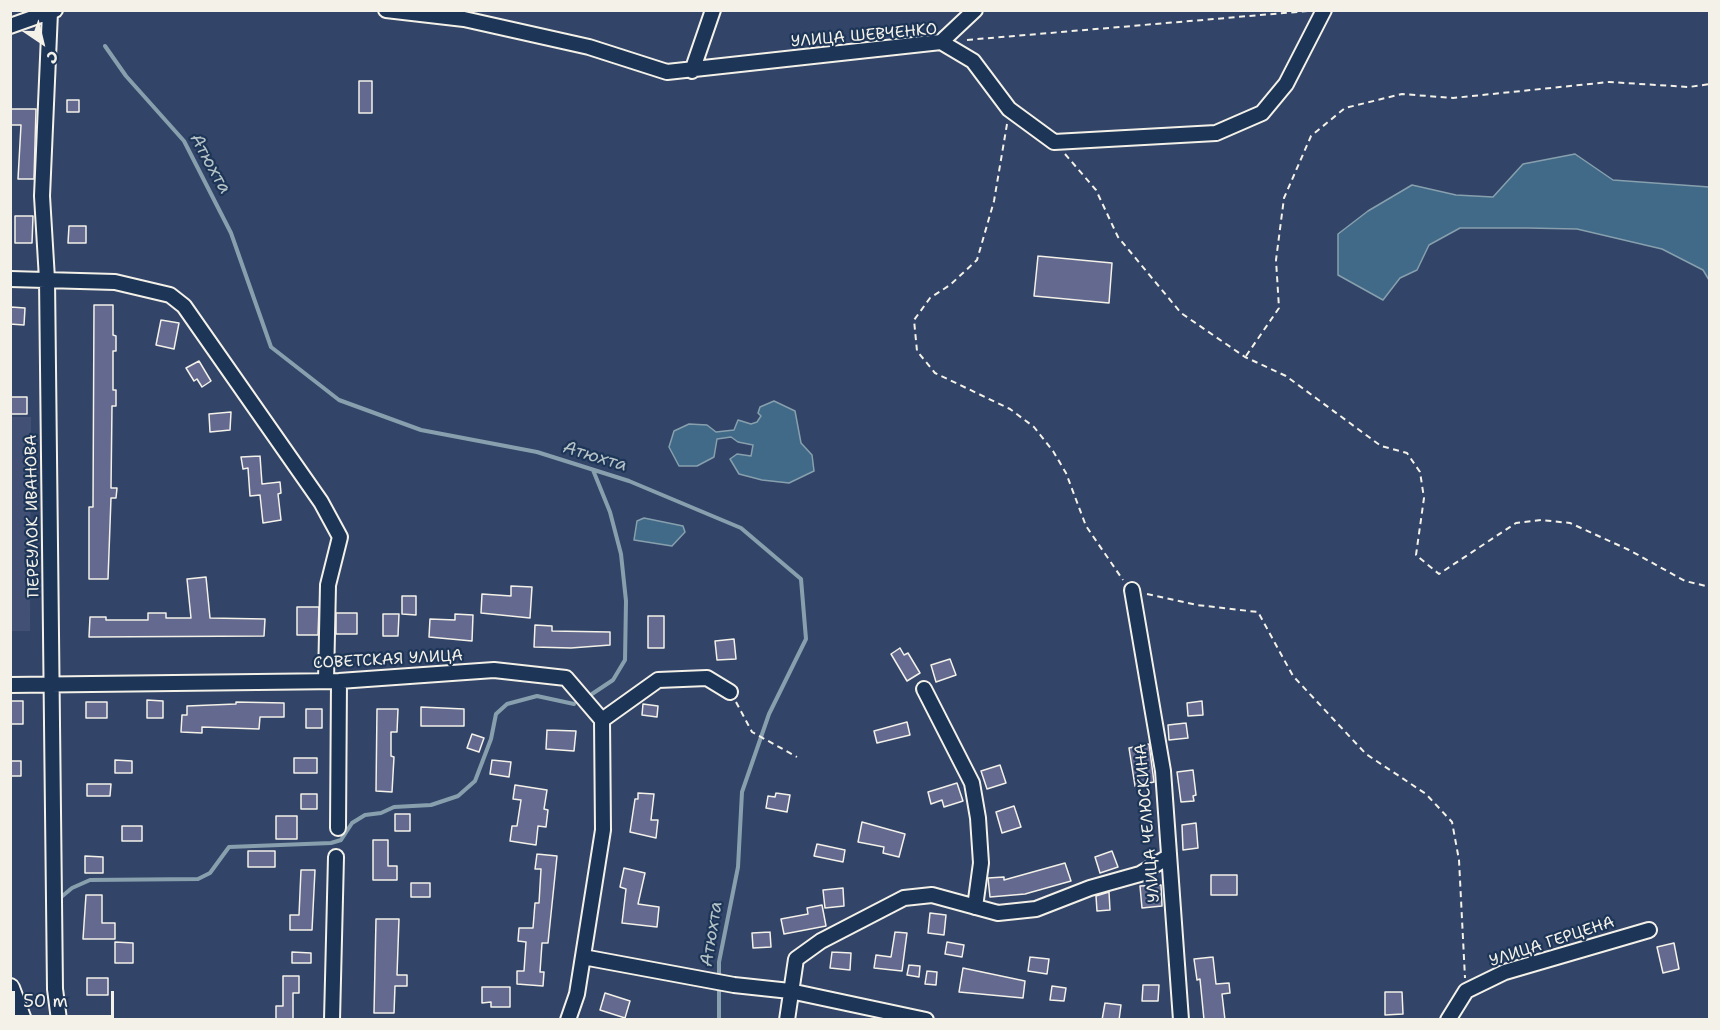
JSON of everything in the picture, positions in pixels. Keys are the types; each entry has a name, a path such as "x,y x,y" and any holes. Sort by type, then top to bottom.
{"main road":[{"path":"10,988 22,1020"}],"street":[{"name":"УЛИЦА ШЕВЧЕНКО","path":"386,10 465,15 589,46 667,72 941,42 973,61 1009,109 1054,142"},
{"path":"692,70 713,10"},
{"path":"941,42 975,10"},
{"path":"1054,142 1216,133 1262,113 1286,84 1324,10"},
{"path":"10,26 52,11"},
{"name":"ПЕРЕУЛОК ИВАНОВА","path":"52,11 42,196 47,279 55,989 58,1020"},
{"path":"10,279 115,282 170,295 184,306 302,475 339,537 328,585 338,828"},
{"name":"УЛИЦА ЧЕЛЮСКИНА","path":"1132,590 1163,771 1181,1020"},
{"name":"СОВЕТСКАЯ УЛИЦА","path":"10,685 333,681 494,670 566,678 602,720"},
{"path":"568,1020 577,994 603,830 604,735 602,720 658,680 707,678 730,692"},
{"path":"924,689 972,783 978,818 981,863 975,907"},
{"path":"332,1020 336,857"},
{"path":"788,1020 796,959 821,941 904,898 932,895 998,913 1036,909 1090,888 1140,874 1168,857"},
{"name":"УЛИЦА ГЕРЦЕНА","path":"1466,991 1505,972 1649,930"},
{"path":"583,957 706,981 790,991 926,1020"},
{"path":"1448,1020 1466,991"}],"path":[{"path":"941,42 1316,10"},
{"path":"1245,357 1279,308 1276,260 1284,198 1311,136 1346,108 1402,94 1453,98 1609,82 1689,87 1710,84"},
{"path":"1009,109 1003,160 977,260 950,285 930,298 914,320 917,351 935,373 1010,410 1034,427 1053,451 1066,473 1086,526 1114,569 1132,590 1197,605 1258,612 1293,676 1366,754 1426,794 1452,822 1459,860 1466,991"},
{"path":"1054,142 1096,190 1118,237 1181,313 1245,357 1286,376 1381,446 1407,453 1420,472 1424,498 1416,555 1439,574 1516,523 1541,520 1570,523 1629,550 1685,581 1710,587"},
{"path":"730,692 752,732 797,757"}],"shaded area":[{"path":"1575,154 1613,180 1709,187 1709,280 1703,270 1662,249 1577,229 1528,228 1460,228 1429,245 1417,270 1400,278 1383,300 1338,275 1338,234 1368,211 1412,185 1456,195 1493,197 1523,164"},
{"path":"774,401 795,411 801,443 812,455 814,471 789,483 762,480 739,474 730,459 737,454 751,456 753,445 738,442 731,437 717,439 714,457 697,466 679,466 669,447 674,431 689,424 707,425 716,432 734,430 738,420 751,424 757,422 761,416 758,413 760,407"},
{"path":"11,417 31,417 30,631 11,631"},
{"path":"644,518 683,526 685,532 672,546 634,540 637,521"}],"building":[{"path":"359,81 372,81 372,113 359,113"},
{"path":"67,100 79,100 79,112 67,112"},
{"path":"10,109 36,109 34,179 18,179 21,125 10,125"},
{"path":"15,216 33,216 32,243 15,243"},
{"path":"69,226 86,226 86,243 68,243"},
{"path":"1038,256 1112,263 1109,303 1034,296"},
{"path":"94,305 113,305 113,335 116,336 116,351 113,351 113,390 116,390 116,406 112,406 111,488 117,488 116,498 111,498 108,579 89,579 89,507 93,507"},
{"path":"11,307 25,308 24,325 10,324"},
{"path":"161,320 179,323 174,349 156,345"},
{"path":"199,361 211,381 202,387 197,379 194,381 186,368"},
{"path":"10,397 27,397 27,414 10,414"},
{"path":"231,412 230,430 210,432 209,414"},
{"path":"260,456 262,484 280,482 281,493 278,494 281,520 263,523 260,495 250,496 248,468 243,469 241,457"},
{"path":"206,577 210,618 265,619 264,636 89,637 90,617 106,617 106,620 148,620 148,613 166,613 166,618 191,618 187,579"},
{"path":"511,586 532,587 530,618 481,613 482,594 511,596"},
{"path":"402,596 416,596 416,615 402,614"},
{"path":"297,607 319,607 318,635 297,635"},
{"path":"336,613 357,613 357,634 336,634"},
{"path":"383,614 399,614 398,636 383,636"},
{"path":"455,614 473,615 472,641 429,637 430,619 455,620"},
{"path":"648,616 664,616 664,648 648,648"},
{"path":"535,625 552,626 552,631 610,632 610,645 571,648 534,647"},
{"path":"734,639 736,659 717,660 715,641"},
{"path":"900,648 904,655 908,653 920,673 907,681 891,654"},
{"path":"950,659 956,675 936,682 931,665"},
{"path":"147,700 163,701 163,718 147,718"},
{"path":"10,701 23,701 23,724 10,724"},
{"path":"1202,701 1203,715 1188,716 1187,703"},
{"path":"86,702 107,702 107,718 86,718"},
{"path":"236,702 284,703 284,717 260,717 259,729 202,727 202,733 181,732 182,715 187,715 187,706 236,704"},
{"path":"643,704 658,706 657,717 642,715"},
{"path":"421,707 464,709 464,726 421,726"},
{"path":"306,709 322,709 322,728 306,728"},
{"path":"377,709 398,709 397,732 391,732 391,756 394,757 392,792 376,791"},
{"path":"907,722 910,735 877,743 874,731"},
{"path":"1186,723 1188,738 1169,740 1168,725"},
{"path":"547,730 576,731 574,751 546,749"},
{"path":"472,734 484,738 479,752 467,748"},
{"path":"1149,744 1154,782 1135,786 1129,748"},
{"path":"294,758 317,758 317,773 294,773"},
{"path":"115,760 132,761 132,773 115,773"},
{"path":"492,760 511,762 509,777 490,774"},
{"path":"10,761 21,761 21,776 10,776"},
{"path":"1000,765 1006,783 987,789 981,771"},
{"path":"1193,770 1196,795 1193,796 1194,801 1181,802 1177,772"},
{"path":"957,783 963,801 944,807 942,800 931,804 928,792"},
{"path":"87,784 111,784 110,796 87,796"},
{"path":"515,785 547,790 544,809 548,810 546,827 538,826 536,845 510,841 512,826 517,826 521,800 513,799"},
{"path":"638,793 654,794 651,820 658,820 656,838 630,832"},
{"path":"776,793 790,795 787,812 766,808 768,796 775,797"},
{"path":"301,794 317,794 317,809 301,809"},
{"path":"1014,806 1021,827 1002,833 996,812"},
{"path":"395,814 410,814 410,831 395,831"},
{"path":"276,816 297,816 297,839 276,839"},
{"path":"862,822 905,834 899,857 883,853 884,847 858,842"},
{"path":"1196,823 1198,848 1183,850 1182,825"},
{"path":"122,826 142,826 142,841 122,841"},
{"path":"373,840 388,840 388,866 397,866 397,880 373,880"},
{"path":"817,844 845,850 843,862 814,856"},
{"path":"248,851 275,851 275,867 248,867"},
{"path":"1112,851 1118,867 1100,873 1095,857"},
{"path":"537,854 557,856 548,943 542,943 540,972 544,972 543,986 517,984 517,971 524,971 526,942 518,941 519,928 533,928 535,903 539,903 541,869 535,869"},
{"path":"85,856 103,857 103,873 85,873"},
{"path":"1065,863 1071,881 1025,894 990,897 988,878 1004,877 1004,880"},
{"path":"624,868 645,873 638,904 659,907 657,927 622,923 626,889 620,887"},
{"path":"301,870 315,870 312,930 290,930 290,915 299,915"},
{"path":"1211,875 1237,875 1237,895 1211,895"},
{"path":"411,883 430,883 430,897 411,897"},
{"path":"1161,885 1162,906 1142,908 1140,886"},
{"path":"843,888 844,906 825,908 823,890"},
{"path":"1109,892 1110,910 1097,911 1096,896"},
{"path":"86,895 102,895 102,923 115,923 115,939 83,939"},
{"path":"822,905 826,926 784,934 781,919 808,914 807,908"},
{"path":"930,913 946,915 944,935 928,933"},
{"path":"376,919 399,919 397,975 407,975 407,986 395,986 394,1013 374,1013"},
{"path":"770,932 771,947 753,948 752,933"},
{"path":"895,932 907,933 902,971 874,968 876,955 891,957"},
{"path":"115,942 133,943 133,963 115,963"},
{"path":"947,942 964,945 962,957 945,954"},
{"path":"1674,943 1679,969 1663,973 1657,947"},
{"path":"292,952 311,953 311,963 292,963"},
{"path":"832,952 851,953 850,970 830,968"},
{"path":"1030,957 1049,959 1047,974 1028,971"},
{"path":"1213,957 1216,984 1229,983 1230,993 1222,994 1225,1020 1204,1020 1200,979 1197,980 1194,959"},
{"path":"909,965 920,966 919,977 907,975"},
{"path":"963,968 1025,981 1023,998 959,992"},
{"path":"927,971 937,972 936,985 925,984"},
{"path":"283,976 299,976 299,993 293,993 293,1020 276,1020 276,1006 283,1006"},
{"path":"87,978 108,978 108,995 87,995"},
{"path":"1143,985 1159,985 1158,1001 1142,1001"},
{"path":"1052,986 1066,988 1064,1001 1050,1000"},
{"path":"482,987 510,987 510,1007 491,1007 491,1002 482,1003"},
{"path":"1385,992 1402,992 1403,1014 1385,1015"},
{"path":"605,993 630,1001 625,1018 600,1010"},
{"path":"1105,1003 1121,1005 1119,1020 1102,1020"}],"waterway":[{"name":"Атюхта","path":"105,46 126,76 184,141 231,233 271,347 339,400 421,430 537,452 629,481 741,528 801,579 806,639 769,714 742,792 738,867 719,962 719,1020"},
{"path":"592,694 613,680 625,660 626,601 621,554 610,512 593,470"},
{"path":"60,898 72,888 90,880 198,879 210,873 229,847 331,843 341,840 352,823 365,815 381,813 394,807 431,805 458,796 475,781 491,739 496,714 507,704 537,696 574,704"}]}
